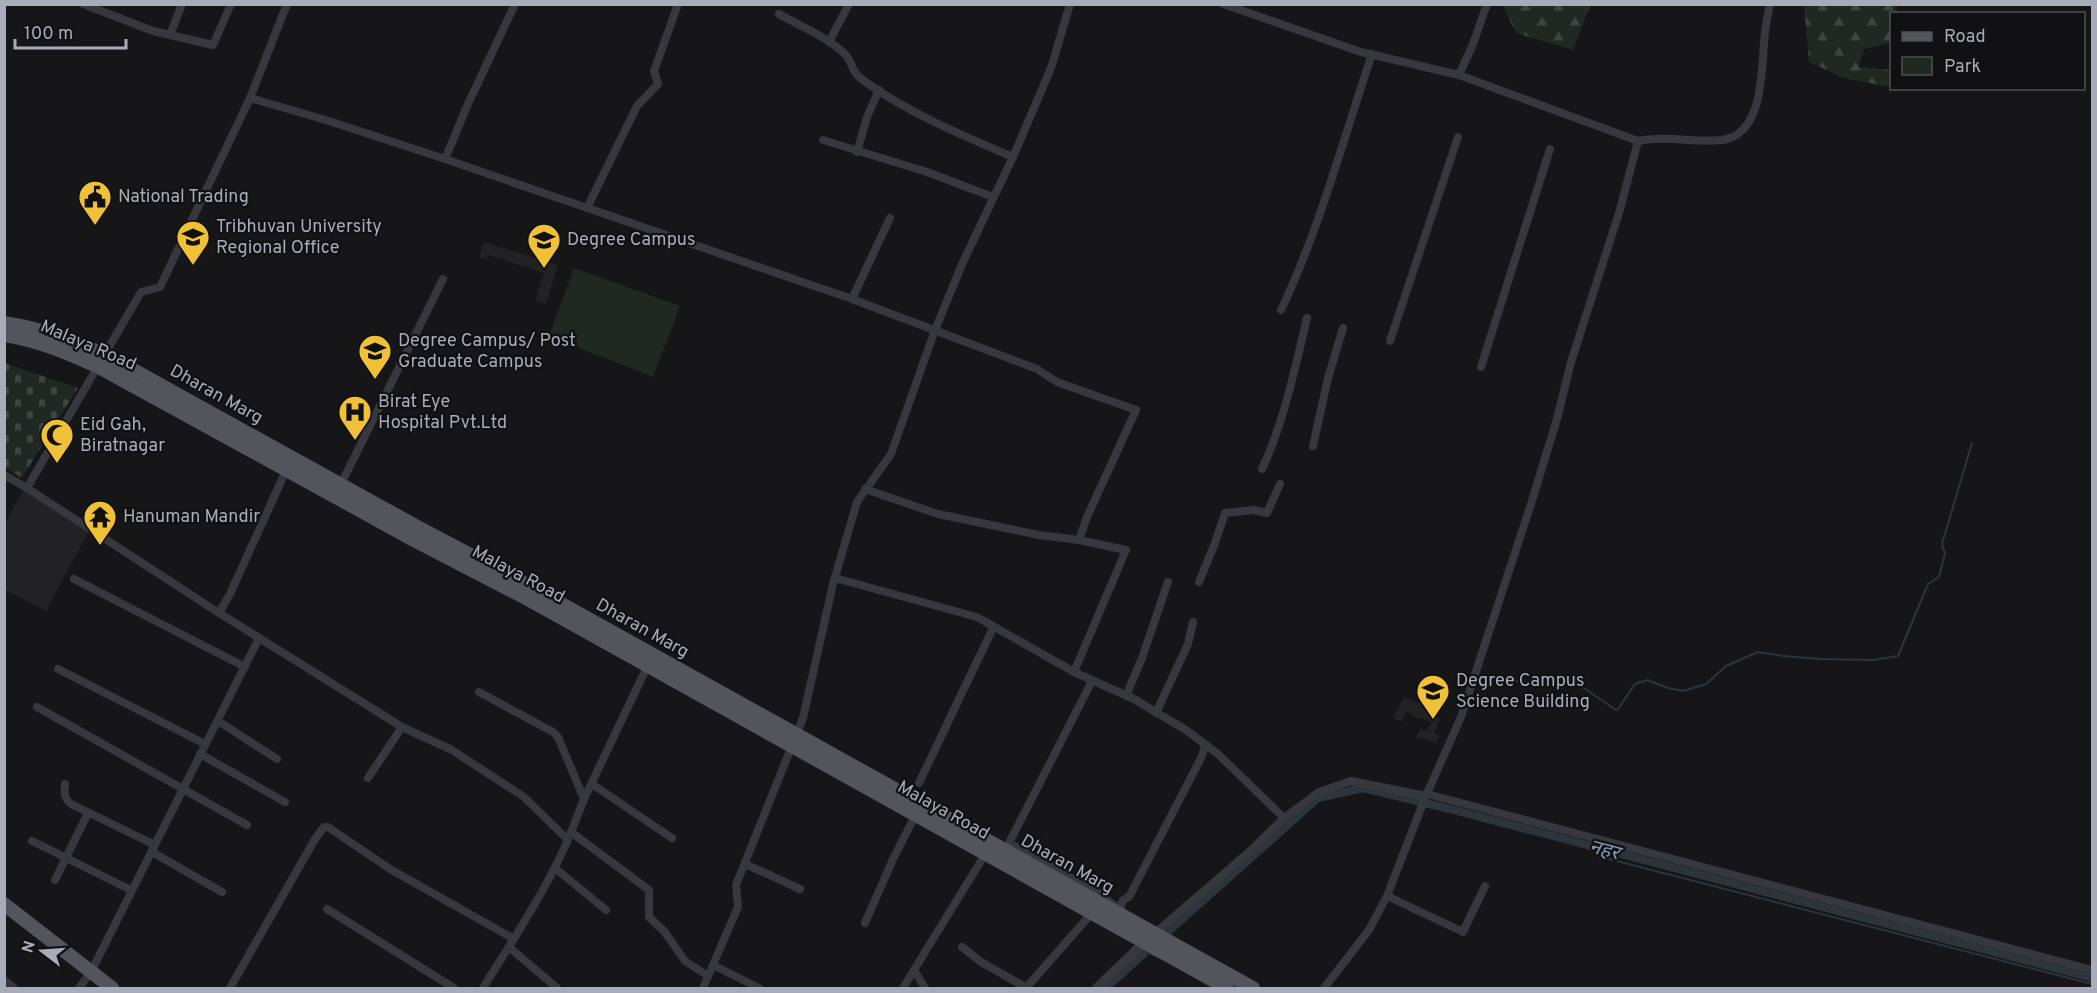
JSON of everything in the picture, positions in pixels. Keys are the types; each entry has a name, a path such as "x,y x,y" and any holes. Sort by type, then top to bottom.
{"main road":[{"name":"Dharan Marg","path":"4,323 25,326 58,336 289,463 340,484 529,586 627,648 1149,938 1253,988"},
{"name":"Malaya Road","path":"4,336 22,338 102,361"},
{"name":"Malaya Road","path":"289,463 414,540 627,648 647,667 793,741 915,816 988,849 1091,914 1149,938 1206,983 1227,988"},
{"path":"4,904 112,988"}],"street":[{"path":"83,4 153,31 213,45 231,4"},
{"path":"170,35 182,4"},
{"path":"27,488 141,292 160,287 250,98 287,4"},
{"path":"445,159 515,4"},
{"path":"587,208 637,106 658,84 654,71 678,4"},
{"path":"829,42 849,4"},
{"path":"703,988 738,907 736,885 803,718 835,578 857,502 891,454 935,330 963,262 1013,157 1052,65 1070,4"},
{"path":"1223,4 1372,54 1459,75 1638,141 1655,138 1719,140 1732,138 1740,133 1756,106 1760,91 1770,4"},
{"path":"1459,75 1473,44 1486,4"},
{"path":"778,14 829,42 845,55 852,70 858,76 879,90 976,141 1013,157"},
{"path":"1281,310 1299,273 1372,54"},
{"path":"858,152 867,117 879,90"},
{"path":"250,98 445,159 852,298 1037,369 1058,382 1136,410 1087,517 1079,540"},
{"path":"1390,341 1458,137"},
{"path":"823,140 927,172 993,197"},
{"path":"1324,988 1369,930 1387,896 1425,799 1461,717 1557,419 1571,362 1619,213 1638,141"},
{"path":"1481,366 1551,149"},
{"path":"852,298 890,218"},
{"path":"340,484 442,279"},
{"path":"1262,469 1270,453 1290,387 1307,318"},
{"path":"1313,446 1328,378 1343,328"},
{"path":"219,614 289,463"},
{"path":"4,475 219,614 402,727 452,750 524,797 569,836 649,890 649,917 664,931 685,961 708,976"},
{"path":"1199,582 1225,513 1254,510 1267,513 1281,484"},
{"path":"865,489 938,514 1126,550 1074,672"},
{"path":"835,578 977,617 1074,672 1126,696 1186,730 1218,754 1284,818"},
{"path":"74,579 245,667"},
{"path":"1126,696 1142,658 1168,582"},
{"path":"1156,713 1188,644 1193,622"},
{"path":"919,783 993,628"},
{"path":"79,988 91,972 259,638"},
{"path":"483,988 555,868 584,800 647,667"},
{"path":"58,669 205,744"},
{"path":"1092,681 1009,843 1098,893 1115,906 1121,906 1129,897 1202,756 1205,745"},
{"path":"479,692 558,737 584,800"},
{"path":"37,707 248,825"},
{"path":"218,721 278,759"},
{"path":"368,778 402,727"},
{"path":"200,754 285,802"},
{"path":"1097,988 1149,938 1249,852 1284,818 1319,792 1351,781 2092,970"},
{"path":"65,784 66,800 154,848 222,892"},
{"path":"592,784 672,838"},
{"path":"55,880 88,813"},
{"path":"865,923 915,816"},
{"path":"230,988 324,827 328,827 352,842 390,869 514,939"},
{"path":"32,841 131,890"},
{"path":"903,988 988,849"},
{"path":"745,864 800,889"},
{"path":"555,868 606,910"},
{"path":"1387,896 1463,932 1485,886"},
{"path":"327,909 454,988"},
{"path":"962,947 981,962 1027,988 1091,914"},
{"path":"509,947 557,988"},
{"path":"713,965 759,988"},
{"path":"914,970 925,988"}],"shaded area":[{"name":"Degree Campus","path":"484,242 558,265 546,304 535,301 544,273 489,255 487,260 479,257"},
{"path":"24,488 90,529 46,611 5,590 5,523"},
{"name":"Degree Campus Science Building","path":"1422,696 1429,699 1425,708 1436,712 1435,717 1440,719 1434,732 1439,735 1436,743 1416,738 1420,729 1427,731 1431,722 1417,718 1407,711 1402,722 1393,718 1404,697 1418,704"}],"green space":[{"path":"1503,5 1590,5 1573,50 1516,33"},
{"path":"1804,5 1898,5 1896,12 1890,12 1890,43 1864,49 1859,67 1890,70 1890,87 1844,78 1809,62"},
{"path":"574,268 680,306 653,377 549,336"},
{"path":"5,363 78,388 22,478 5,468"}],"waterway":[{"path":"1511,680 1581,686 1616,710 1635,684 1647,680 1683,691 1706,684 1726,666 1758,652 1821,659 1873,660 1898,656 1928,584 1939,577 1945,553 1942,544 1972,443"},
{"name":"नहर","path":"1161,938 1318,798 1363,788 2092,978"},
{"path":"1600,848 1600,857 2092,984"},
{"name":"नहर","path":"1106,988 1151,947"},
{"path":"1146,951 1156,956"}],"place":[{"name":"National Trading","path":"95,226"},
{"name":"Tribhuvan University Regional Office","path":"193,266"},
{"name":"Degree Campus","path":"544,269"},
{"name":"Degree Campus/ Post Graduate Campus","path":"375,380"},
{"name":"Birat Eye Hospital Pvt.Ltd","path":"355,441"},
{"name":"Eid Gah, Biratnagar","path":"57,464"},
{"name":"Hanuman Mandir","path":"100,546"},
{"name":"Degree Campus Science Building","path":"1433,720"}]}
